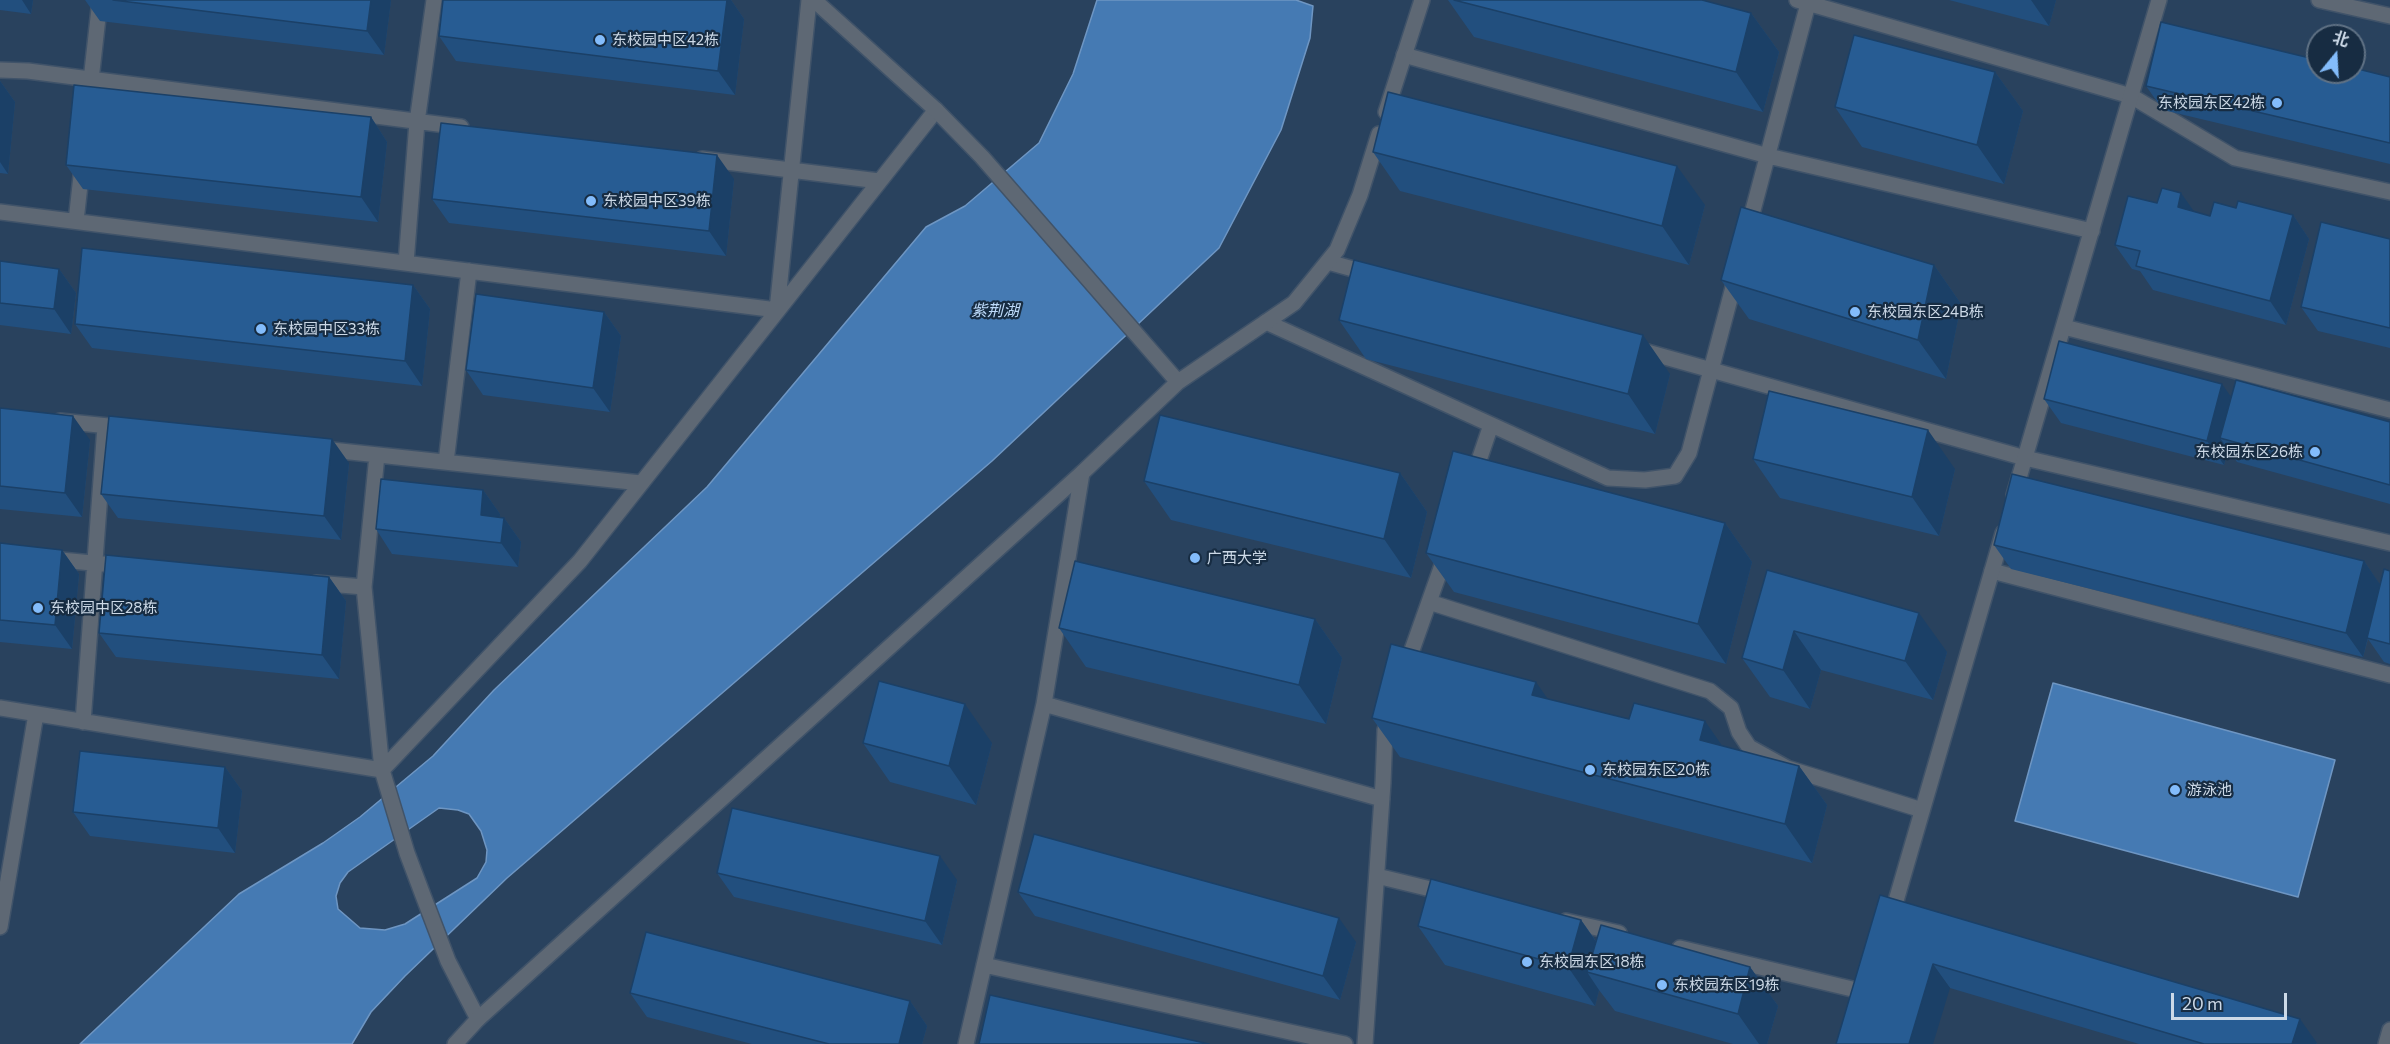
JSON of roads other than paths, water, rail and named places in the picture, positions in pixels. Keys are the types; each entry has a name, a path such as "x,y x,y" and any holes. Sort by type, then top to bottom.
{"street":[{"path":"89,103 100,0"},
{"path":"406,263 417,122 434,0"},
{"path":"777,310 808,0"},
{"path":"814,0 936,110 982,157 1178,382"},
{"path":"455,1044 478,1018 1082,473 1178,382 1294,303 1337,250 1360,195 1422,0"},
{"path":"1886,936 2159,0"},
{"path":"2319,0 2390,16"},
{"path":"1266,322 1608,478 1645,480 1675,476 1689,453 1768,156 1804,1 2131,96 2235,158 2390,192"},
{"path":"1404,55 1768,156 2092,231"},
{"path":"0,70 28,71 476,129"},
{"path":"382,770 580,561 936,110"},
{"path":"76,221 84,150"},
{"path":"685,156 879,181"},
{"path":"0,212 777,310"},
{"path":"1328,262 1384,278"},
{"path":"446,462 469,271"},
{"path":"2064,327 2390,410"},
{"path":"1621,345 2025,458 2390,543"},
{"path":"47,419 141,429"},
{"path":"1468,491 1491,425"},
{"path":"83,722 105,426"},
{"path":"306,447 641,483"},
{"path":"377,455 364,587 382,770 407,853 448,961 478,1018"},
{"path":"966,1044 1044,704 1082,473"},
{"path":"1403,677 1453,535"},
{"path":"36,557 141,567"},
{"path":"1992,571 2390,675"},
{"path":"305,582 364,587"},
{"path":"1429,602 1710,691 1731,708 1738,732 1749,747 1787,768 1922,810"},
{"path":"1365,1044 1382,799 1384,730 1396,698"},
{"path":"1044,704 1382,799"},
{"path":"0,708 382,770"},
{"path":"0,927 2,898 36,714"},
{"path":"1377,876 1457,895"},
{"path":"1548,917 1628,936"},
{"path":"1663,944 1869,992"},
{"path":"984,965 1345,1044"},
{"path":"2386,1044 2390,1030"}],"water":[{"name":"紫荆湖","path":"1097,0 1296,0 1313,6 1310,38 1281,130 1219,248 992,461 507,878 371,1012 352,1044 80,1044 239,894 323,843 360,817 433,756 494,690 707,487 926,227 965,206 1039,143 1073,74","holes":["439,808 469,814 481,831 487,850 486,862 477,878 405,924 385,930 360,928 338,909 336,896 340,883 348,872"]},
{"name":"游泳池","path":"2053,683 2335,760 2298,897 2015,821"}],"place":[{"name":"东校园中区42栋","path":"600,40"},
{"name":"东校园东区42栋","path":"2277,103"},
{"name":"东校园中区39栋","path":"591,201"},
{"name":"东校园东区24B栋","path":"1855,312"},
{"name":"东校园中区33栋","path":"261,329"},
{"name":"东校园东区26栋","path":"2315,452"},
{"name":"广西大学","path":"1195,558"},
{"name":"东校园中区28栋","path":"38,608"},
{"name":"东校园东区20栋","path":"1590,770"},
{"name":"游泳池","path":"2175,790"},
{"name":"东校园东区18栋","path":"1527,962"},
{"name":"东校园东区19栋","path":"1662,985"}]}
